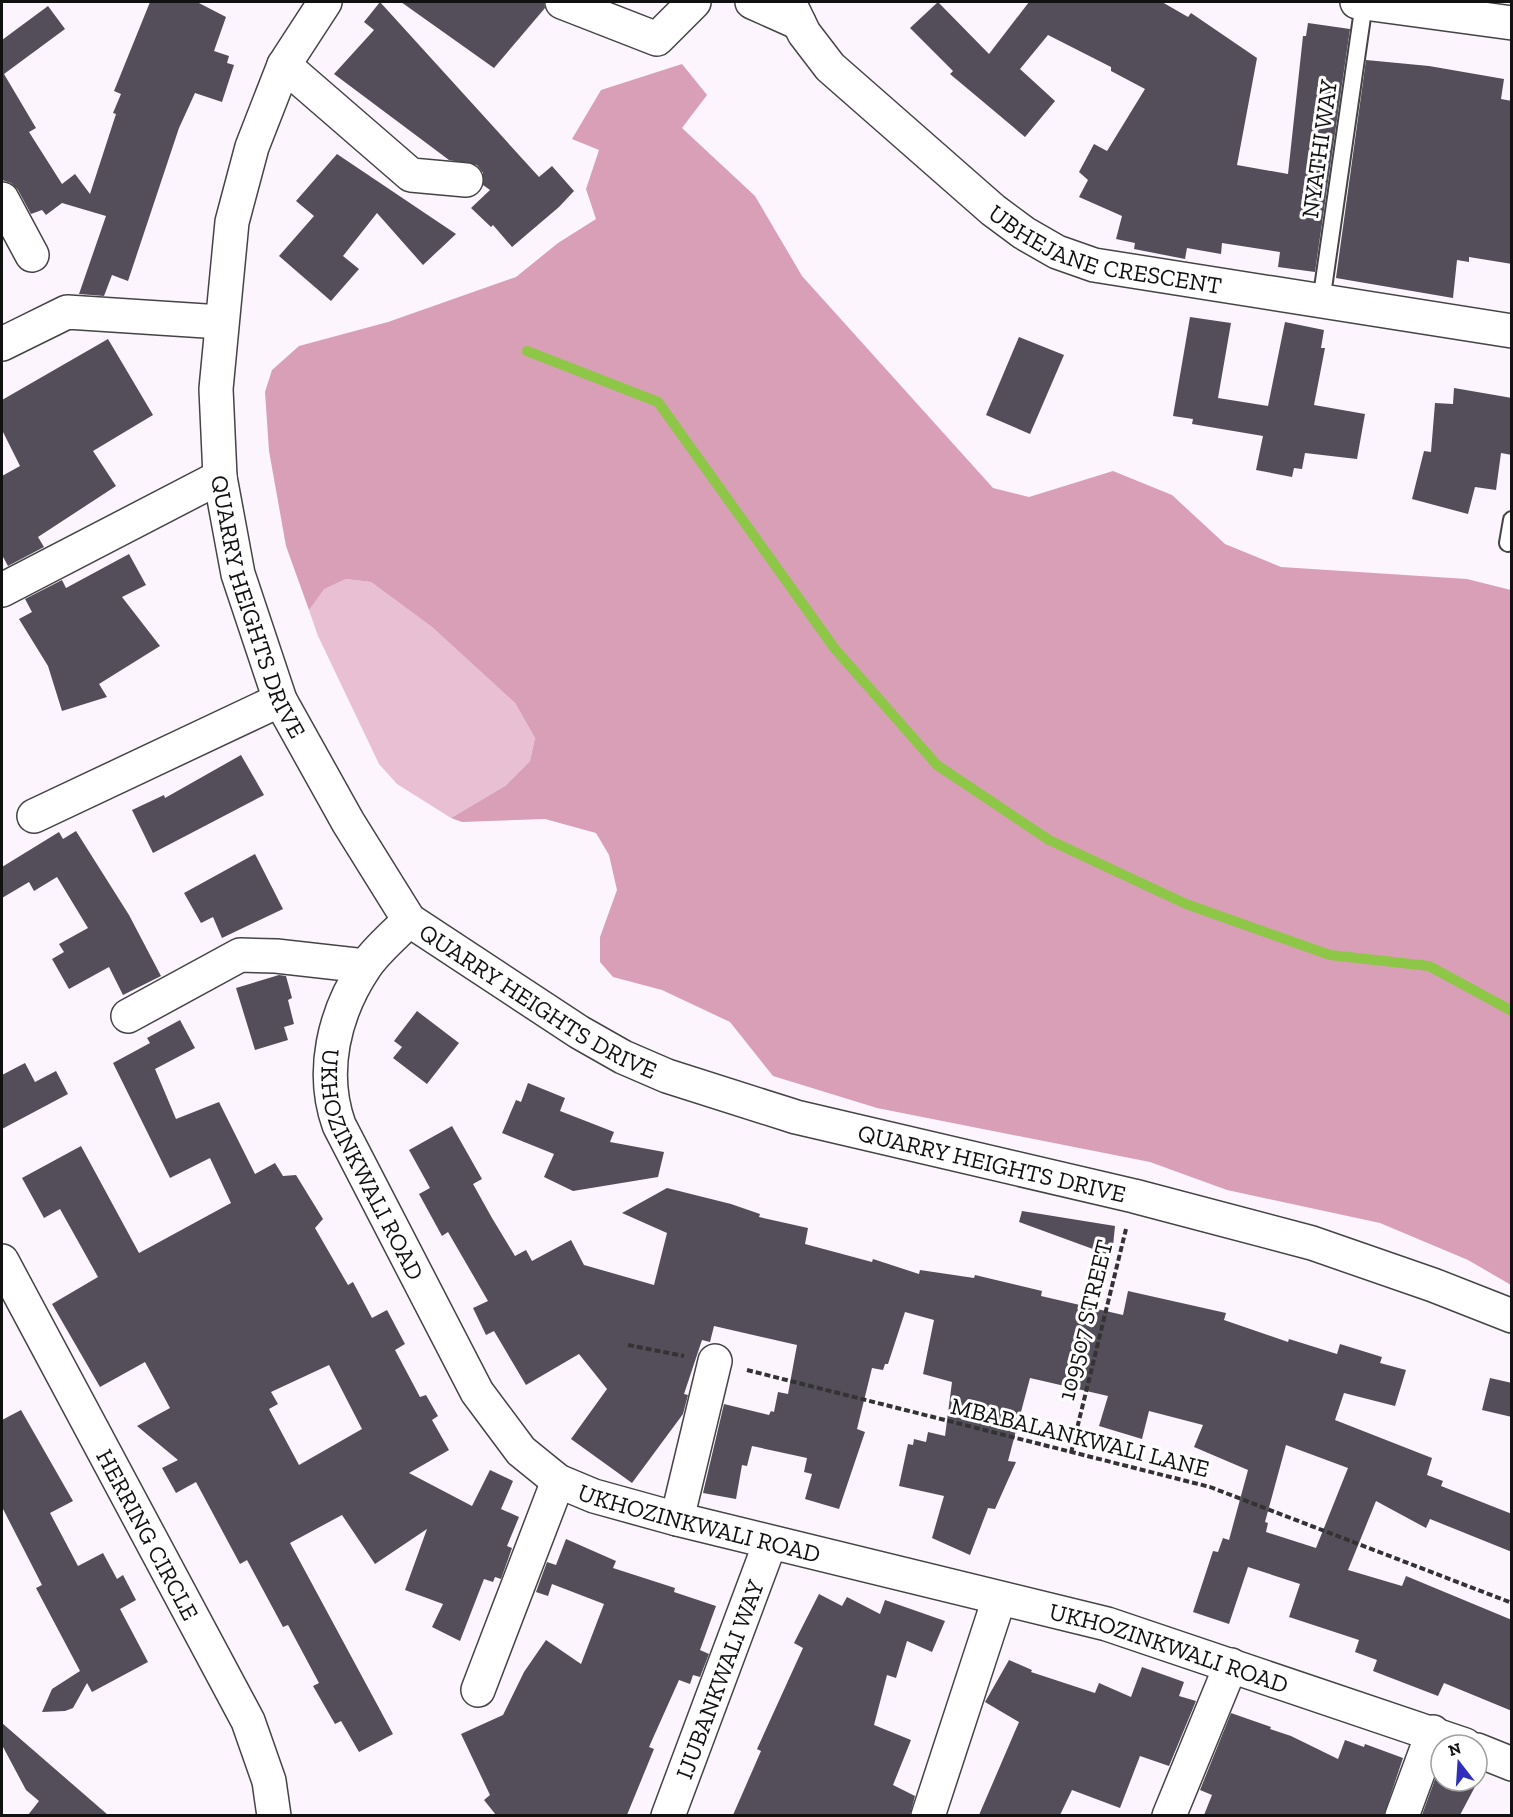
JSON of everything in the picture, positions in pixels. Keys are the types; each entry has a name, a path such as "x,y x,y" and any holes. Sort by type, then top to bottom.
{"street":[{"name":"QUARRY HEIGHTS DRIVE","path":"325,2 284,65 252,147 232,222 216,389 220,477 238,574 280,700 348,822 409,920 579,1032 623,1057 667,1076 796,1117 1134,1196 1312,1243 1433,1285 1512,1316"},
{"path":"562,2 657,39 694,2"},
{"path":"752,2 794,12"},
{"path":"1360,2 1468,10 1512,23"},
{"name":"UBHEJANE CRESCENT","path":"794,12 830,67 993,210 1024,234 1057,252 1094,265 1512,331"},
{"path":"284,65 411,174 466,180"},
{"path":"2,199 32,255"},
{"path":"2,344 67,312 221,322"},
{"path":"2,590 220,477"},
{"path":"34,816 280,700"},
{"name":"UKHOZINKWALI ROAD","path":"409,920 365,966 342,1013 333,1040 331,1103 339,1125 477,1392 520,1451 558,1481 594,1496 770,1543 1107,1624 1433,1732"},
{"path":"128,1016 240,955 276,956 365,966"},
{"name":"HERRING CIRCLE","path":"2,1261 248,1721 269,1781 274,1815"},
{"path":"677,1519 715,1361"},
{"path":"478,1690 558,1481"},
{"name":"IJUBANKWALI WAY","path":"668,1815 770,1543"},
{"path":"928,1815 999,1599"},
{"path":"1169,1815 1231,1665"},
{"path":"1402,1815 1433,1732"},
{"path":"1489,1755 1512,1764"}],"lane":[{"name":"NYATHI WAY","path":"1321,302 1360,2"},
{"path":"1508,543 1512,520"}],"path":[{"name":"109507 STREET","path":"1071,1453 1134,1196"},
{"name":"MBABALANKWALI LANE","path":"628,1346 715,1361 1210,1487 1512,1603"}],"shaded area":[{"path":"682,64 707,95 682,128 755,196 802,276 993,488 1029,497 1113,471 1172,495 1225,544 1281,567 1467,579 1511,590 1511,1285 1468,1260 1380,1223 1227,1190 1150,1162 877,1108 773,1076 730,1022 662,990 613,977 600,962 600,937 617,890 609,855 596,833 545,819 462,822 451,818 505,786 530,761 535,738 515,703 432,627 371,582 346,579 324,589 309,610 286,546 269,451 265,392 272,370 299,346 388,322 516,277 558,243 596,219 586,189 599,150 572,139 601,90"},
{"path":"346,579 371,582 432,627 515,703 535,738 530,761 505,786 451,818 397,784 379,764 318,636 309,610 323,589"}],"building":[{"path":"150,2 197,2 226,17 214,51 229,56 227,63 234,65 222,102 195,93 179,128 128,281 112,275 104,296 79,294 106,216 62,203 46,215 42,210 31,214 18,190 11,183 2,180 2,40 48,6 65,29 4,74 36,128 29,132 62,184 75,174 90,194 116,114 113,113 121,94 114,91"},
{"path":"380,2 539,177 552,166 574,191 559,207 512,247 493,225 491,227 471,208 490,190 483,185 483,173 477,165 449,160 334,74 374,30 364,22"},
{"path":"401,2 544,2 545,8 494,68"},
{"path":"938,2 989,54 1029,2 1162,2 1188,17 1191,13 1257,58 1237,165 1288,174 1303,36 1306,36 1308,23 1350,29 1315,272 1278,267 1280,252 1222,243 1221,254 1187,248 1185,259 1134,249 1135,243 1116,239 1122,216 1079,197 1088,180 1079,172 1094,144 1107,151 1145,89 1111,71 1111,67 1048,35 1020,69 1055,101 1025,137 950,74 953,71 910,28"},
{"path":"1366,60 1429,66 1504,79 1501,99 1512,101 1512,264 1469,257 1469,262 1457,260 1453,298 1336,278"},
{"path":"337,154 456,234 423,265 377,213 343,256 359,269 331,301 279,256 314,216 296,201"},
{"path":"1190,317 1231,323 1218,398 1268,406 1285,322 1324,330 1321,348 1325,348 1314,405 1365,414 1357,459 1305,453 1302,469 1294,468 1292,477 1256,470 1263,436 1192,424 1193,419 1173,416"},
{"path":"1019,337 1064,355 1030,434 986,415"},
{"path":"108,339 153,415 93,451 116,486 38,537 44,547 8,566 2,555 2,476 20,466 2,430 2,400"},
{"path":"1454,388 1512,398 1512,455 1501,453 1496,490 1475,487 1468,514 1412,499 1424,451 1431,452 1435,403 1453,404"},
{"path":"129,554 146,585 122,597 160,646 99,684 107,697 62,711 48,666 19,619 32,612 25,599 62,580 66,588"},
{"path":"241,755 264,795 153,853 132,810 164,795 165,798"},
{"path":"76,831 129,915 161,976 123,995 109,967 69,989 52,959 64,952 59,944 88,928 57,877 34,891 29,882 2,898 2,867 59,832 63,839"},
{"path":"255,854 283,909 222,938 213,917 201,923 184,893"},
{"path":"279,975 286,976 292,998 288,1000 294,1024 284,1027 288,1040 255,1050 236,988"},
{"path":"417,1011 459,1043 427,1084 393,1058 402,1047 394,1041"},
{"path":"180,1020 195,1048 155,1069 176,1119 219,1102 255,1174 275,1163 283,1176 296,1175 323,1219 315,1228 348,1285 353,1282 372,1318 387,1310 405,1344 395,1350 420,1397 426,1395 438,1416 432,1420 449,1450 409,1473 472,1506 490,1470 513,1481 501,1509 519,1517 507,1546 512,1548 501,1579 495,1577 493,1582 484,1579 460,1641 432,1627 443,1604 405,1590 427,1529 375,1564 342,1515 290,1543 393,1734 359,1752 341,1721 335,1724 313,1686 319,1683 288,1625 283,1627 247,1560 240,1564 196,1482 176,1493 162,1468 178,1460 137,1426 170,1408 145,1362 100,1387 52,1304 98,1277 60,1209 44,1218 22,1178 81,1146 139,1253 231,1203 210,1158 170,1178 113,1063 150,1043 147,1038","holes":["329,1365 362,1429 299,1465 269,1409 278,1404 271,1392"]},
{"path":"25,1063 35,1082 56,1071 68,1094 2,1129 2,1075"},
{"path":"528,1083 565,1098 560,1111 614,1132 610,1142 664,1152 658,1177 573,1191 544,1177 554,1154 502,1133 516,1100 521,1102"},
{"path":"452,1126 482,1179 473,1184 492,1218 515,1256 526,1250 532,1261 571,1240 584,1265 654,1285 667,1233 622,1213 667,1188 731,1204 760,1214 759,1217 808,1228 805,1244 872,1262 873,1259 919,1274 920,1270 974,1278 975,1275 1042,1291 1041,1296 1123,1315 1128,1291 1226,1313 1224,1320 1288,1342 1289,1339 1337,1354 1340,1344 1382,1357 1380,1363 1406,1370 1395,1406 1344,1393 1335,1420 1432,1458 1427,1475 1443,1481 1441,1486 1512,1514 1512,1552 1430,1519 1426,1528 1376,1501 1348,1570 1402,1586 1406,1576 1512,1620 1512,1711 1444,1683 1438,1696 1373,1671 1377,1660 1355,1652 1359,1640 1289,1617 1300,1584 1248,1567 1229,1624 1193,1612 1213,1551 1218,1552 1223,1538 1229,1540 1248,1470 1194,1447 1203,1425 1149,1411 1142,1439 1099,1426 1108,1396 1030,1378 1008,1461 1016,1462 995,1509 988,1508 970,1555 932,1538 944,1496 899,1486 908,1444 913,1445 914,1439 926,1442 928,1432 945,1436 952,1382 923,1374 934,1320 905,1312 888,1364 885,1364 883,1370 872,1368 857,1429 865,1432 839,1509 805,1499 812,1474 804,1472 807,1458 752,1446 747,1466 742,1465 736,1499 703,1493 724,1404 769,1415 771,1411 774,1412 778,1392 788,1394 797,1345 714,1326 710,1342 702,1340 684,1394 688,1395 683,1414 632,1483 571,1439 607,1389 579,1354 526,1385 494,1331 486,1335 473,1308 488,1301 448,1232 442,1236 419,1194 430,1188 409,1150","holes":["1286,1445 1348,1468 1316,1548 1266,1532 1268,1523 1265,1522"]},
{"path":"1022,1211 1115,1226 1112,1256 1019,1222"},
{"path":"1490,1378 1512,1383 1512,1417 1482,1410"},
{"path":"21,1410 73,1501 50,1513 78,1566 103,1553 117,1579 123,1575 136,1600 120,1609 148,1662 92,1692 87,1683 73,1708 65,1711 42,1712 52,1689 80,1671 36,1588 42,1585 2,1507 2,1420"},
{"path":"566,1539 616,1561 613,1568 675,1588 674,1592 716,1606 700,1650 709,1654 700,1677 693,1675 690,1684 679,1680 649,1747 654,1749 627,1815 496,1815 484,1800 490,1795 461,1734 503,1715 524,1672 546,1640 581,1664 604,1604 552,1584 548,1596 536,1592 547,1562 556,1565"},
{"path":"819,1594 842,1606 847,1597 880,1614 885,1600 945,1621 932,1652 907,1641 896,1678 887,1675 874,1725 911,1740 893,1785 915,1796 910,1815 733,1815 761,1751 757,1749 803,1648 794,1643"},
{"path":"1009,1660 1032,1670 1031,1672 1095,1693 1099,1683 1131,1697 1142,1667 1184,1682 1179,1696 1196,1701 1169,1766 1140,1756 1120,1808 1072,1790 1060,1815 979,1815 1019,1722 985,1702"},
{"path":"1231,1713 1271,1727 1270,1729 1291,1736 1338,1759 1345,1740 1364,1747 1365,1744 1403,1758 1384,1815 1204,1815 1212,1795 1200,1790"},
{"path":"2,1723 108,1815 28,1815 39,1801 26,1790 2,1745"},
{"path":"1430,1793 1472,1793 1460,1815 1422,1815"}],"waterway":[{"path":"527,351 658,402 835,649 937,765 1049,840 1186,904 1330,955 1429,966 1512,1011"}]}
